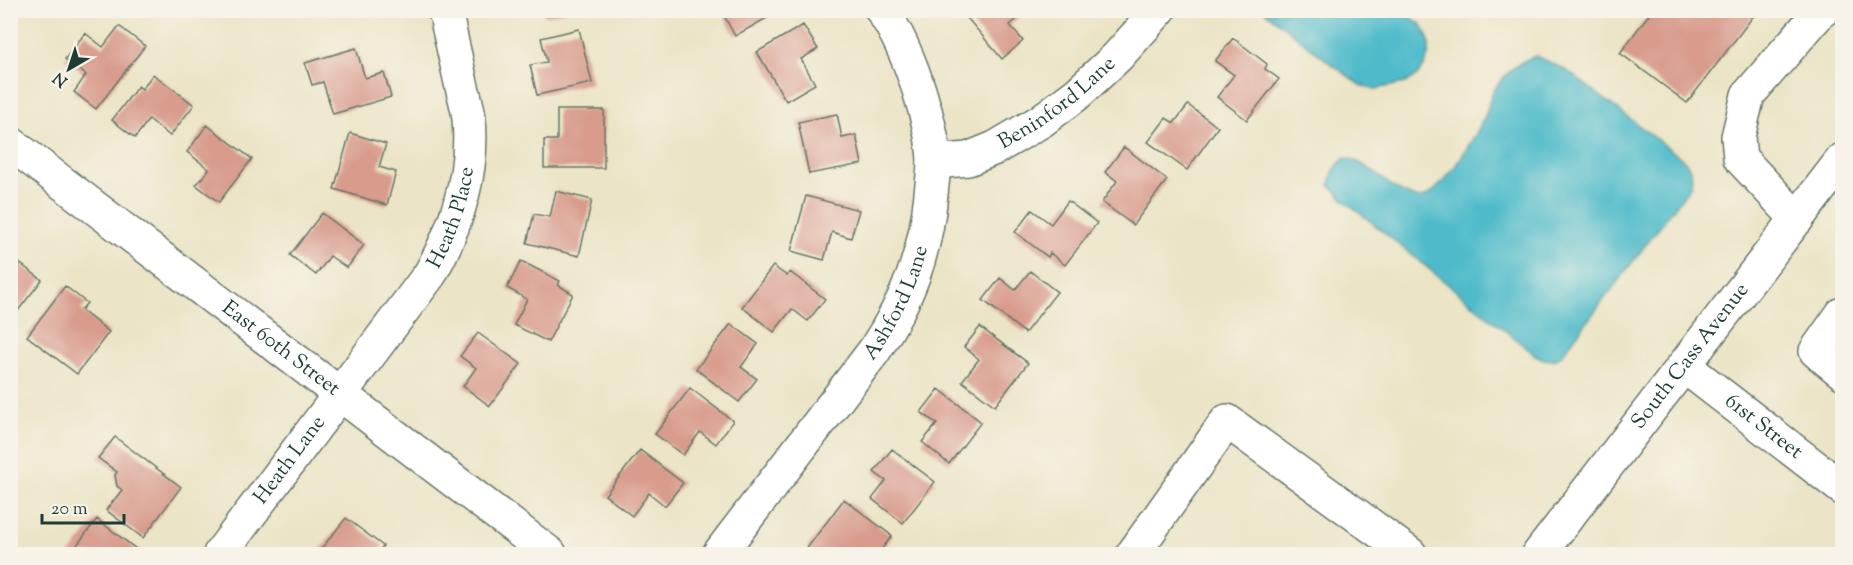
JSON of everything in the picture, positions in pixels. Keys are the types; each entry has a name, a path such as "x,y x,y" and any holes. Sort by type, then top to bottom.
{"street":[{"name":"Heath Place","path":"340,394 430,274 447,244 463,197 470,148 469,118 445,10"},
{"name":"Ashford Lane","path":"718,555 874,351 909,291 921,256 928,220 934,162 927,118 915,77 904,48 882,10"},
{"name":"Beninford Lane","path":"934,162 968,159 994,148 1041,121 1077,94 1117,57 1159,10"},
{"path":"1797,219 1740,158 1738,137 1748,94 1823,10"},
{"name":"East 60th Street","path":"10,143 550,555"},
{"name":"South Cass Avenue","path":"1539,555 1842,160"},
{"path":"1842,314 1816,351 1842,372"},
{"name":"61st Street","path":"1684,366 1842,488"},
{"name":"Heath Lane","path":"220,555 340,394"},
{"path":"1133,555 1227,421 1410,555"}],"water":[{"path":"1264,11 1402,11 1422,25 1429,41 1429,52 1425,65 1417,76 1405,83 1375,89 1362,86"},
{"path":"1536,56 1566,70 1684,160 1692,176 1690,187 1560,357 1550,360 1534,354 1345,201 1330,185 1334,170 1345,158 1364,165 1407,195 1417,198 1426,196 1446,178 1466,150 1485,116 1491,96 1498,84 1518,65"}],"building":[{"path":"544,10 567,10 567,11 545,16"},
{"path":"721,10 781,10 735,36"},
{"path":"965,10 1027,10 1010,25 1023,41 1002,59 962,12"},
{"path":"1652,10 1758,10 1687,103 1620,53"},
{"path":"803,25 818,49 801,59 815,84 786,101 757,52"},
{"path":"119,26 145,46 96,109 74,92 86,75 65,59 85,33 103,47"},
{"path":"579,29 592,83 537,95 530,65 547,62 541,38"},
{"path":"1233,38 1267,64 1265,69 1279,79 1247,120 1217,97 1234,75 1215,61"},
{"path":"356,48 365,78 384,73 391,97 333,114 323,82 312,85 305,63"},
{"path":"153,74 194,105 170,136 149,119 135,138 112,120 138,86 142,89"},
{"path":"1188,105 1218,127 1187,170 1148,142 1166,118 1174,123"},
{"path":"557,110 604,110 604,168 544,168 544,140 557,140"},
{"path":"837,114 842,138 856,135 862,164 809,174 798,122"},
{"path":"207,125 252,159 219,202 196,185 209,169 187,152"},
{"path":"350,133 386,144 379,167 396,172 387,205 334,189"},
{"path":"1124,147 1167,180 1133,225 1102,202 1117,181 1105,172"},
{"path":"556,191 592,200 579,256 527,243 534,214 550,217"},
{"path":"806,196 859,210 851,238 832,232 824,260 791,251"},
{"path":"1068,201 1097,223 1065,265 1050,253 1048,257 1015,232 1032,210 1051,224"},
{"path":"322,213 364,245 347,268 330,256 316,275 290,255"},
{"path":"10,256 42,280 10,321"},
{"path":"521,261 560,281 558,285 573,294 548,342 514,325 527,299 507,288"},
{"path":"773,266 787,276 790,272 825,299 808,321 792,309 774,332 742,307"},
{"path":"1030,271 1057,292 1025,333 983,300 1000,278 1015,290"},
{"path":"65,286 87,303 81,310 109,332 77,374 27,336"},
{"path":"731,324 758,344 741,367 757,379 739,402 696,369"},
{"path":"980,327 1028,363 995,406 962,381 979,359 964,347"},
{"path":"478,333 521,364 490,406 463,386 476,368 460,356"},
{"path":"690,388 733,421 716,444 700,432 683,455 655,434"},
{"path":"939,389 981,422 949,464 922,442 937,424 921,412"},
{"path":"115,437 181,487 143,538 106,510 122,490 117,486 115,475 117,472 98,458"},
{"path":"892,449 935,482 903,523 872,499 886,481 874,472"},
{"path":"640,450 683,483 665,506 649,493 632,516 605,495"},
{"path":"844,499 892,536 878,554 815,554 807,548"},
{"path":"346,518 383,546 376,554 317,554"},
{"path":"97,519 136,549 132,554 70,554"}]}
